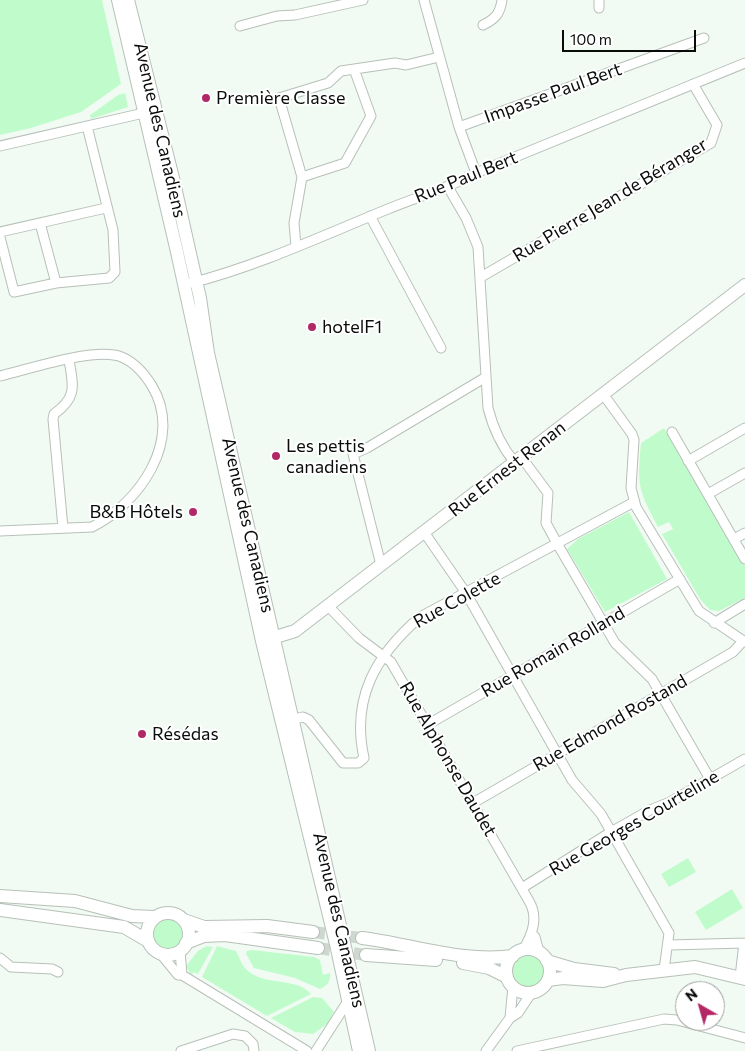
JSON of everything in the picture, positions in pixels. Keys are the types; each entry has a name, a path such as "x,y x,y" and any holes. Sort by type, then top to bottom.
{"street":[{"name":"Avenue des Canadiens","path":"118,0 151,111"},
{"name":"Avenue des Canadiens","path":"128,0 190,284 210,362 359,1051"},
{"path":"240,26 277,16 295,16 363,0"},
{"path":"424,0 459,127 476,173"},
{"path":"483,25 494,19 499,12 502,0"},
{"name":"Impasse Paul Bert","path":"459,127 704,38"},
{"path":"296,246 294,223 302,177 279,98 328,83 341,71 396,63 406,65 439,57"},
{"name":"Rue Paul Bert","path":"190,284 296,246 426,193 448,187 476,173 745,63"},
{"path":"302,177 345,163 371,116 354,69"},
{"name":"Rue Pierre Jean de Béranger","path":"481,277 711,143 717,125 693,84"},
{"path":"0,146 151,111"},
{"path":"0,237 14,292 56,283 109,278 115,272 113,230 87,126"},
{"path":"448,187 473,233 478,247 486,393 492,422 502,445 519,460 548,493 546,523 558,545 615,643 652,679 710,779"},
{"path":"0,232 106,208"},
{"path":"370,216 441,348"},
{"path":"40,223 56,283"},
{"name":"Rue Ernest Renan","path":"269,639 295,631 745,286"},
{"path":"0,376 96,353 120,356 143,371 155,391 161,410 162,436 155,461 145,481 126,504 105,520 92,527 0,531"},
{"path":"63,528 53,419 54,414 70,398 74,388 69,360"},
{"path":"381,565 353,454 368,448 486,377"},
{"path":"603,394 632,434 634,440 631,488 634,502 699,611 714,623 744,641"},
{"path":"688,461 745,428"},
{"path":"672,432 745,559"},
{"path":"708,494 745,473"},
{"name":"Rue Colette","path":"294,719 303,717 309,720 343,763 358,763 364,758 360,742 359,712 368,683 384,656 404,630 420,617 558,545 634,502"},
{"path":"424,532 466,594 572,780 601,814 669,933 669,945 664,966"},
{"path":"734,539 745,533"},
{"name":"Rue Romain Rolland","path":"427,725 680,579"},
{"path":"714,623 745,604"},
{"name":"Rue Alphonse Daudet","path":"328,606 359,638 391,662 522,888 533,909 532,934 518,953"},
{"name":"Avenue des Canadiens","path":"269,639 294,719 369,1051"},
{"name":"Rue Edmond Rostand","path":"473,803 733,652 744,641"},
{"name":"Rue Georges Courteline","path":"522,888 611,832 650,810 670,802 745,758"},
{"path":"0,896 75,901 128,915 154,917 163,913 171,913 184,920 204,926 267,926 313,932"},
{"path":"0,910 124,927 148,941"},
{"path":"154,917 147,928 148,941 151,947 160,953 178,975 182,975 307,1051"},
{"path":"182,975 183,947 188,930 184,920"},
{"name":"Rue Alphonse Daudet","path":"532,934 543,956"},
{"path":"160,953 168,955 204,936 225,935 318,948"},
{"path":"362,938 456,954 493,958 518,953 543,956 574,970 626,975"},
{"path":"548,980 563,978 603,981 664,966 695,967 742,978 745,943 669,945"},
{"path":"510,1018 510,982 507,966 518,953"},
{"path":"366,955 475,964 489,968 521,992 540,990 548,980 550,968 543,956"},
{"path":"0,958 11,967 52,969 58,972"},
{"path":"486,1051 510,1018 516,1016 532,992"},
{"path":"316,1051 348,1001"},
{"path":"517,1051 655,1020 677,1020 745,1038"},
{"path":"181,1051 233,1034 245,1036 253,1044 254,1051"}],"green space":[{"path":"0,0 102,0 121,84 81,112 31,128 0,135"},
{"path":"125,93 128,107 91,119 90,115 118,95"},
{"path":"664,428 745,566 745,598 719,611 710,610 700,599 662,534 673,529 669,522 658,527 646,504 640,487 641,443"},
{"path":"629,512 667,579 605,612 567,549 578,539"},
{"path":"688,858 696,872 669,887 661,874"},
{"path":"732,889 743,908 706,930 695,912"},
{"path":"168,919 174,920 182,928 182,940 174,948 168,949 162,948 154,940 153,934 154,928 162,920"},
{"path":"207,946 213,947 198,974 194,972 191,975 186,966 198,951"},
{"path":"217,946 236,951 244,966 255,976 298,985 311,994 267,1016 202,977"},
{"path":"247,951 314,957 320,960 323,975 330,973 329,981 327,985 320,989 295,978 254,968 246,954"},
{"path":"528,955 534,956 539,960 543,965 543,977 539,982 534,986 528,987 522,986 517,982 513,977 512,971 513,965 517,960 522,956"},
{"path":"313,997 322,998 334,1012 327,1024 313,1034 295,1032 271,1018"}],"tunnel":[{"path":"313,932 362,938"},
{"path":"318,948 366,955"}],"place":[{"name":"Première Classe","path":"206,98"},
{"name":"hotelF1","path":"312,327"},
{"name":"Les pettis canadiens","path":"276,456"},
{"name":"B&B Hôtels","path":"193,512"},
{"name":"Résédas","path":"142,734"}]}
